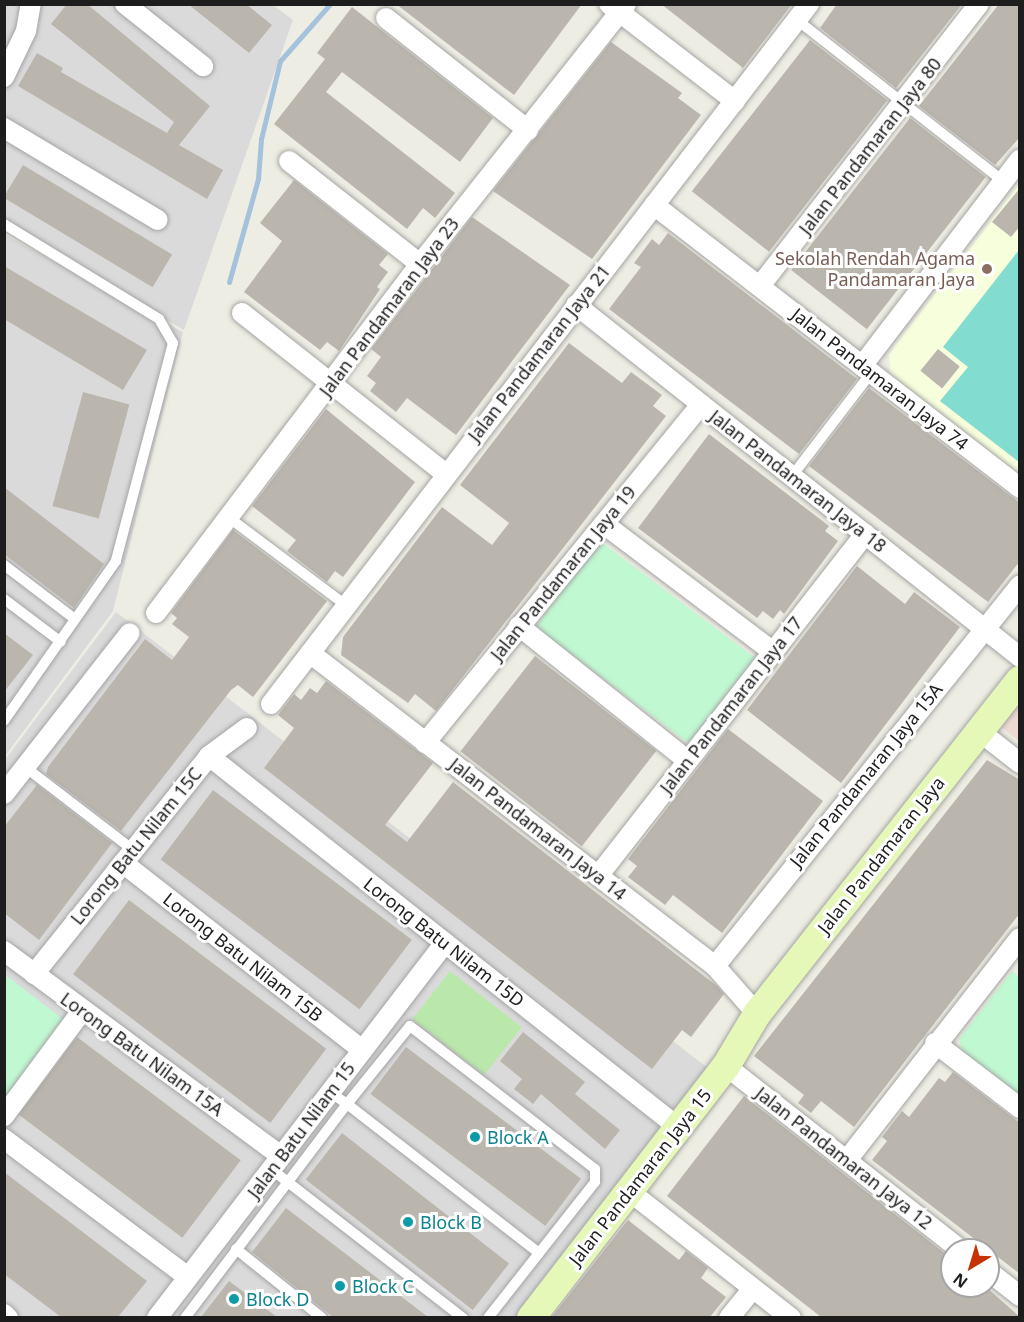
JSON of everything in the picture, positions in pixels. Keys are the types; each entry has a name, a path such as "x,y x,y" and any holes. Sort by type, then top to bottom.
{"main road":[{"name":"Jalan Pandamaran Jaya","path":"751,1023 979,731 1017,689"},
{"name":"Jalan Pandamaran Jaya 15","path":"531,1317 726,1066 751,1023"}],"street":[{"path":"4,77 26,31 31,4"},
{"path":"125,4 203,66"},
{"name":"Jalan Pandamaran Jaya 80","path":"760,286 904,104 979,4"},
{"path":"618,7 735,101"},
{"name":"Jalan Pandamaran Jaya 23","path":"156,613 420,264 528,130 618,7"},
{"name":"Jalan Pandamaran Jaya 21","path":"271,704 803,12"},
{"path":"386,18 528,130"},
{"path":"4,128 158,220"},
{"path":"866,369 1020,159"},
{"path":"289,160 420,264"},
{"name":"Jalan Pandamaran Jaya 74","path":"654,205 1020,488"},
{"name":"Jalan Pandamaran Jaya 18","path":"576,305 1020,657"},
{"path":"242,313 446,474"},
{"name":"Jalan Pandamaran Jaya 19","path":"425,743 701,404"},
{"path":"604,525 772,651"},
{"name":"Jalan Pandamaran Jaya 17","path":"598,876 772,651 866,534"},
{"name":"Jalan Pandamaran Jaya 15A","path":"715,966 1020,585"},
{"path":"519,626 687,760"},
{"path":"4,794 130,633"},
{"name":"Jalan Pandamaran Jaya 14","path":"310,653 715,966 751,1023"},
{"name":"Lorong Batu Nilam 15C","path":"34,974 208,756 247,728"},
{"path":"979,731 1020,763"},
{"name":"Lorong Batu Nilam 15D","path":"208,756 679,1128"},
{"name":"Lorong Batu Nilam 15B","path":"128,857 362,1050"},
{"name":"Jalan Batu Nilam 15","path":"157,1317 445,944"},
{"path":"847,1160 935,1042 1016,948"},
{"name":"Lorong Batu Nilam 15A","path":"4,951 276,1163"},
{"path":"4,1116 82,1011"},
{"path":"935,1042 1020,1108"},
{"name":"Jalan Pandamaran Jaya 12","path":"726,1066 946,1238"},
{"path":"4,1139 188,1277"},
{"path":"629,1191 791,1317"},
{"path":"1000,1280 1020,1296"},
{"path":"729,1317 753,1288"},
{"path":"4,1314 8,1317"}],"lane":[{"path":"803,12 904,104 1003,181"},
{"path":"4,224 159,319 173,343 116,561 4,721"},
{"path":"792,476 866,369"},
{"path":"228,517 347,606"},
{"path":"4,565 75,619"},
{"path":"4,599 61,642"},
{"path":"25,767 128,857"},
{"path":"392,1013 595,1169 595,1182 488,1317"},
{"path":"185,1317 347,1104 410,1026"},
{"path":"330,1092 539,1253"},
{"path":"276,1163 288,1181 463,1317"},
{"path":"236,1249 322,1317"}],"shaded area":[{"path":"272,4 293,20 184,330 5,228 5,5"},
{"name":"Sekolah Rendah Agama Pandamaran Jaya","path":"1019,185 1019,475 891,377 889,354"},
{"path":"5,235 183,332 113,611 5,756"},
{"path":"1019,250 1019,462 940,401 968,367 943,347"},
{"path":"600,541 755,658 690,744 535,627"},
{"path":"116,612 713,1072 516,1317 5,1317 4,761"},
{"path":"1019,701 1019,741 1000,726"},
{"path":"1012,971 1019,977 1019,1099 964,1056 959,1039"},
{"path":"4,974 68,1023 4,1107"}],"green space":[{"path":"450,971 522,1027 484,1075 412,1019"}],"building":[{"path":"67,4 87,4 210,106 179,145 223,170 207,199 18,86 37,53 63,68 61,72 167,133 174,122 51,24"},
{"path":"188,4 246,4 272,25 249,53"},
{"path":"396,4 582,4 514,95"},
{"path":"661,4 792,4 743,68"},
{"path":"837,4 962,4 896,88 820,28"},
{"path":"999,4 1020,4 1020,137 995,165 919,106"},
{"path":"352,7 493,118 460,162 342,72 326,92 455,193 435,218 423,208 407,229 274,124 325,59 317,53"},
{"path":"810,40 887,100 769,252 692,191"},
{"path":"611,42 682,93 678,98 701,115 592,259 493,191"},
{"path":"910,118 986,177 867,329 791,270"},
{"path":"23,165 172,255 153,287 4,198"},
{"path":"294,180 388,254 379,265 388,272 377,287 380,289 339,351 327,342 320,350 244,292 282,241 260,223"},
{"path":"1020,188 1020,226 1011,237 992,222"},
{"path":"472,217 570,285 456,435 407,398 396,412 370,391 376,383 367,376 381,357 371,349"},
{"path":"668,233 857,379 799,454 609,309 641,267 634,263 652,239 659,245"},
{"path":"4,266 147,350 123,390 4,319"},
{"path":"569,343 622,383 631,372 662,395 653,406 666,416 436,711 415,694 408,703 341,655 343,637 442,507 492,545 509,523 460,485"},
{"path":"938,349 960,367 942,388 920,371"},
{"path":"869,388 1020,503 1020,561 988,602 809,466"},
{"path":"83,392 129,404 99,518 52,506"},
{"path":"326,409 415,482 343,577 335,571 327,582 287,551 296,540 252,506"},
{"path":"709,434 829,526 825,531 838,541 784,614 780,610 773,619 763,611 757,618 638,528"},
{"path":"4,487 104,564 74,608 4,554"},
{"path":"233,530 327,601 253,697 238,685 231,690 121,831 46,774 48,767 145,639 172,660 189,637 172,624 177,618 171,613"},
{"path":"857,566 905,604 914,592 960,627 841,783 747,710"},
{"path":"4,633 33,655 4,692"},
{"path":"535,656 656,751 582,846 461,751"},
{"path":"326,681 433,763 385,825 407,842 453,782 717,986 724,994 691,1037 682,1030 652,1069 264,768 294,728 278,715 294,694 301,700 310,688 317,693"},
{"path":"728,729 823,801 722,933 673,895 665,905 628,877 637,866 628,859"},
{"path":"987,760 1020,780 1020,913 854,1127 821,1101 811,1113 798,1103 804,1095 754,1056"},
{"path":"37,785 112,843 39,940 4,913 4,827"},
{"path":"213,790 412,940 360,1009 161,859"},
{"path":"129,900 326,1049 270,1123 73,974"},
{"path":"523,1032 585,1082 575,1094 620,1130 605,1149 541,1094 533,1104 514,1089 522,1079 500,1061"},
{"path":"77,1037 241,1160 182,1238 19,1114"},
{"name":"Block A","path":"406,1047 581,1179 545,1226 370,1094"},
{"path":"953,1072 1020,1123 1020,1274 1000,1259 1000,1238 973,1238 872,1160 887,1141 882,1137 902,1111 909,1117 939,1078 945,1082"},
{"path":"744,1096 940,1250 940,1298 999,1298 1020,1317 821,1317 667,1196"},
{"name":"Block B","path":"342,1133 509,1264 473,1310 306,1179"},
{"path":"4,1172 147,1281 118,1317 61,1317 4,1274"},
{"name":"Block C","path":"286,1208 428,1317 333,1317 252,1252"},
{"path":"628,1220 679,1260 686,1251 708,1268 701,1278 726,1297 710,1317 552,1317"},
{"name":"Block D","path":"229,1281 277,1317 201,1317"}],"waterway":[{"path":"229,282 258,179 261,139 280,61 330,4"}],"place":[{"name":"Sekolah Rendah Agama Pandamaran Jaya","path":"987,269"},
{"name":"Block A","path":"475,1137"},
{"name":"Block B","path":"408,1222"},
{"name":"Block C","path":"340,1286"},
{"name":"Block D","path":"234,1299"}]}
